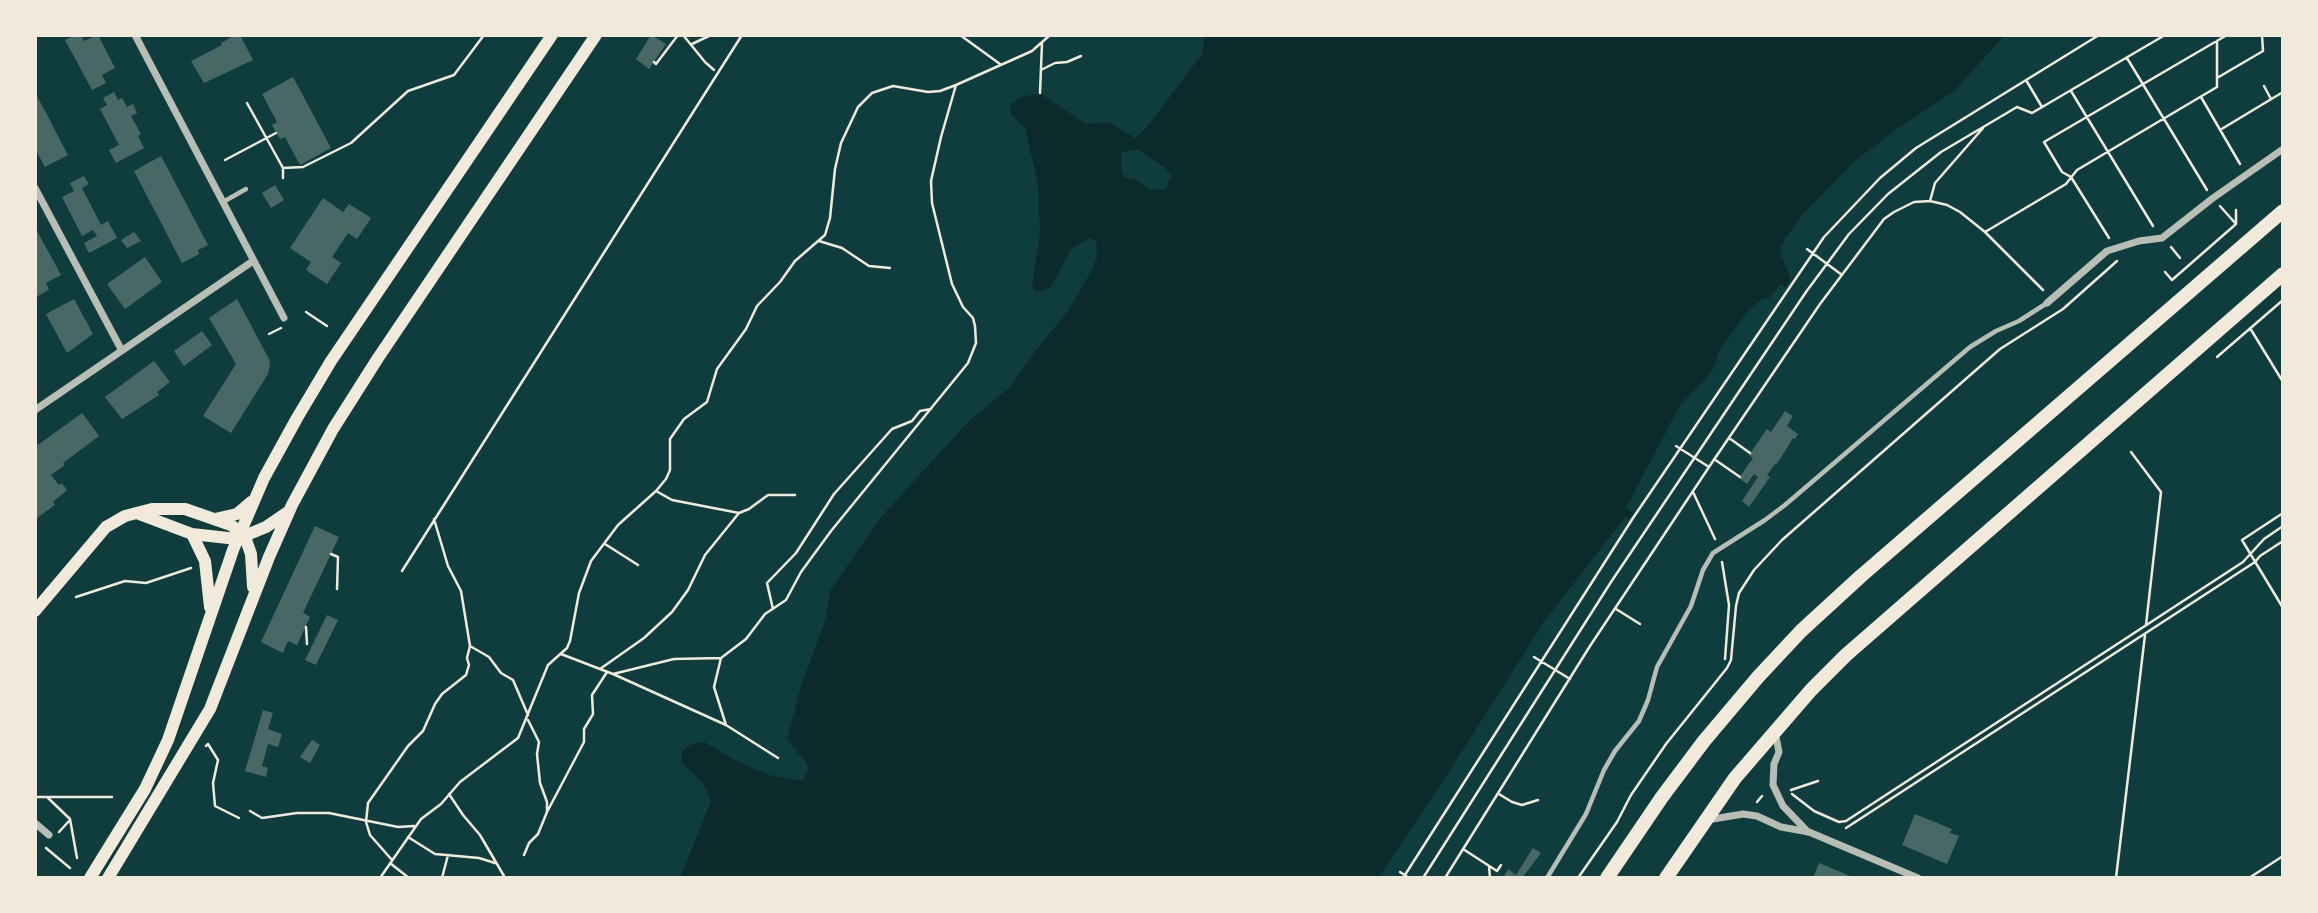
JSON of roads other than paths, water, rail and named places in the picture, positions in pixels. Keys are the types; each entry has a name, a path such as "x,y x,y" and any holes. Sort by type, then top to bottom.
{"main road":[{"path":"93,873 145,789 168,740 211,614 256,496 297,418 331,361 552,35"},
{"path":"108,878 210,709 288,512 333,429 596,35"},
{"path":"1607,878 1682,769 1758,677 1828,606 2283,211"},
{"path":"1666,878 1735,778 1830,671 1880,624 2283,274"},
{"path":"214,519 237,514 256,496"},
{"path":"35,611 96,536 116,521 135,513 168,507 214,519 241,536 251,554 253,595"},
{"path":"135,513 186,531 241,536 288,512"},
{"path":"186,531 205,561 211,614"}],"street":[{"path":"135,35 284,318"},
{"path":"2049,301 2114,247 2162,238 2283,149"},
{"path":"35,188 121,349"},
{"path":"35,410 253,261"},
{"path":"1775,732 1779,752 1774,764 1773,785 1783,806 1809,832"},
{"path":"1705,820 1749,814 1781,827 1809,832 1918,878"},
{"path":"35,823 48,835"}],"lane":[{"path":"222,202 246,189"},
{"path":"1547,878 1586,814 1615,751 1639,721 1657,667 1690,606 1707,559 1719,548 1766,520 1785,505 1970,347 2049,301"}],"water":[{"path":"1205,35 2005,35 1954,91 1855,161 1803,214 1784,240 1780,253 1791,278 1789,282 1785,287 1780,284 1769,298 1762,299 1747,312 1719,351 1709,375 1680,405 1626,508 1633,513 1629,519 1625,517 1544,622 1378,878 680,878 711,801 703,783 682,763 682,751 690,745 704,742 769,775 803,781 808,769 806,762 787,740 800,689 825,621 830,591 881,517 969,421 1010,387 1068,311 1092,270 1097,256 1096,241 1089,238 1071,249 1051,287 1035,291 1032,283 1040,234 1038,184 1025,128 1011,114 1011,104 1021,97 1040,93 1086,124 1109,122 1135,138 1147,127 1202,54","holes":["1139,150 1171,175 1166,189 1151,190 1135,179 1124,177 1121,152"]}]}
